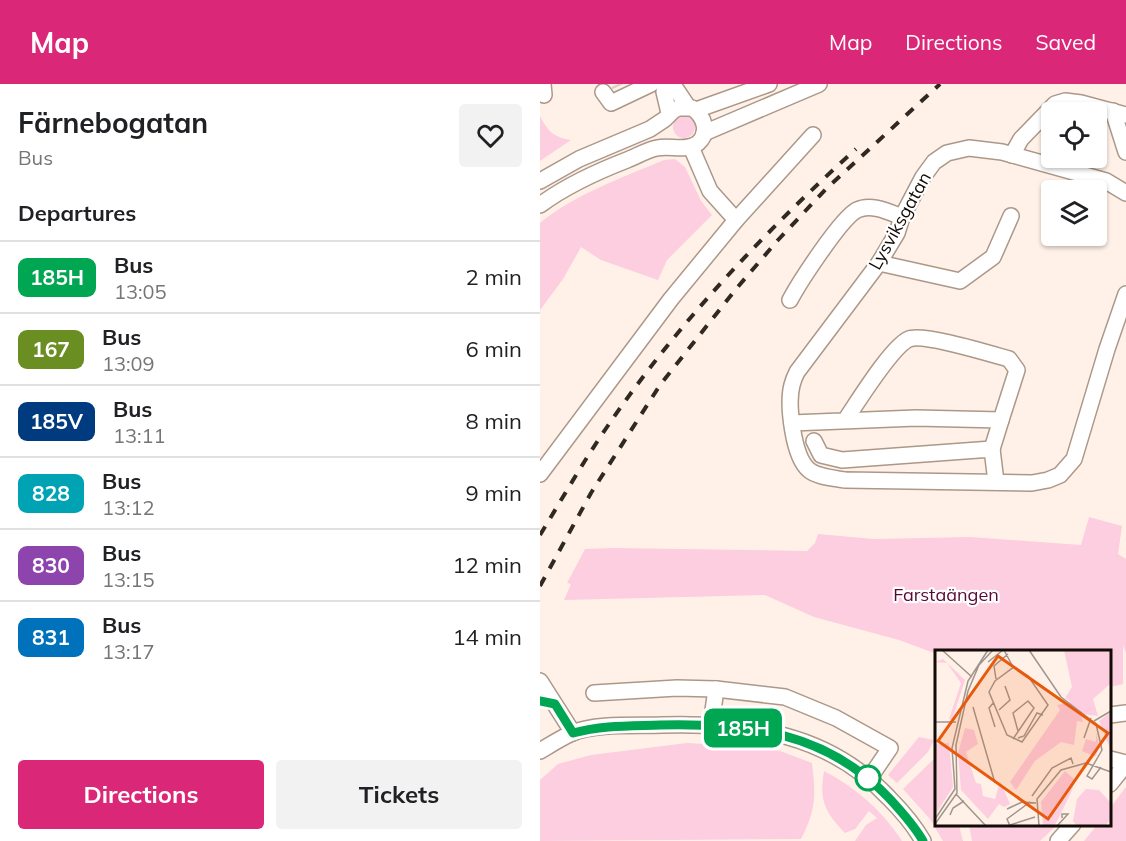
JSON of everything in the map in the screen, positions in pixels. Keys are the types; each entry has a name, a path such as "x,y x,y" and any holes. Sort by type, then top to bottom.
{"street":[{"path":"603,93 611,103 626,90 651,84"},
{"path":"540,205 579,180 652,149 675,146 692,147 699,142 704,133 703,119 674,86 667,84 664,92 667,116 665,135 675,146"},
{"path":"540,181 579,159 650,129 679,108 692,109 769,84"},
{"path":"704,133 819,84"},
{"path":"1012,155 1021,139 1055,104 1065,101 1120,113 1126,152"},
{"path":"540,474 671,299 736,220 813,135"},
{"path":"692,147 710,191 736,220"},
{"name":"Lysviksgatan","path":"1124,187 1012,155 969,148 947,153 934,162 923,177 897,233 879,263 797,372 791,385 793,441 808,470 844,480 1032,483 1060,475 1074,459 1126,294"},
{"path":"790,300 800,281 837,228 857,210 873,208 902,218"},
{"path":"879,263 960,281 993,257 1011,216"},
{"path":"846,419 898,348 909,339 924,338 1009,358 1017,370 992,449 996,482"},
{"path":"792,423 846,419 1001,420"},
{"path":"814,441 821,455 842,460 992,449"},
{"path":"540,681 573,733"},
{"path":"594,693 716,689 785,697 836,718 890,748 869,779"},
{"path":"711,725 716,689"},
{"path":"540,701 555,704"},
{"path":"1111,715 1126,713"},
{"path":"540,751 573,733 594,727 711,725 764,730 806,741 830,752 869,779 902,812 923,841"},
{"path":"1111,759 1126,763 1111,783"},
{"path":"1058,841 1072,826"}],"green space":[{"path":"540,116 552,133 560,138 571,140 540,161"},
{"path":"684,116 692,119 695,127 692,135 684,138 676,135 673,127 676,119"},
{"path":"675,159 685,167 701,201 712,215 667,260 658,280 601,260 581,247 563,279 540,310 540,223 568,203 599,187 664,160"},
{"name":"Farstaängen","path":"1089,517 1122,526 1118,554 1126,559 1126,653 1123,645 1123,684 1111,687 1111,650 935,650 935,653 899,640 814,617 765,595 564,600 571,584 567,583 585,549 807,551 815,543 818,534 874,539 970,537 1081,545"},
{"path":"919,737 934,740 928,752 897,783 888,775"},
{"path":"687,743 780,751 812,763 814,803 801,839 540,841 540,780 558,764 591,755"},
{"path":"935,758 935,826 959,826 963,841 943,841 930,819 903,789"},
{"path":"824,771 868,801 886,819 902,841 855,841 866,825 877,818 869,811 855,829 845,833 825,805 822,790"},
{"path":"1126,787 1126,841 1084,841 1096,826 1111,826 1111,807"},
{"path":"969,826 1056,826 1040,841 972,841"}],"railway":[{"path":"540,586 591,493 660,385 736,289 826,189 940,84"},
{"path":"540,535 598,440 662,352 755,246 856,149"}],"bus line":[{"name":"185H","path":"540,701 555,704 573,733 594,727 711,725 754,729 806,741 830,752 861,772 881,789 902,812 923,841"}]}
